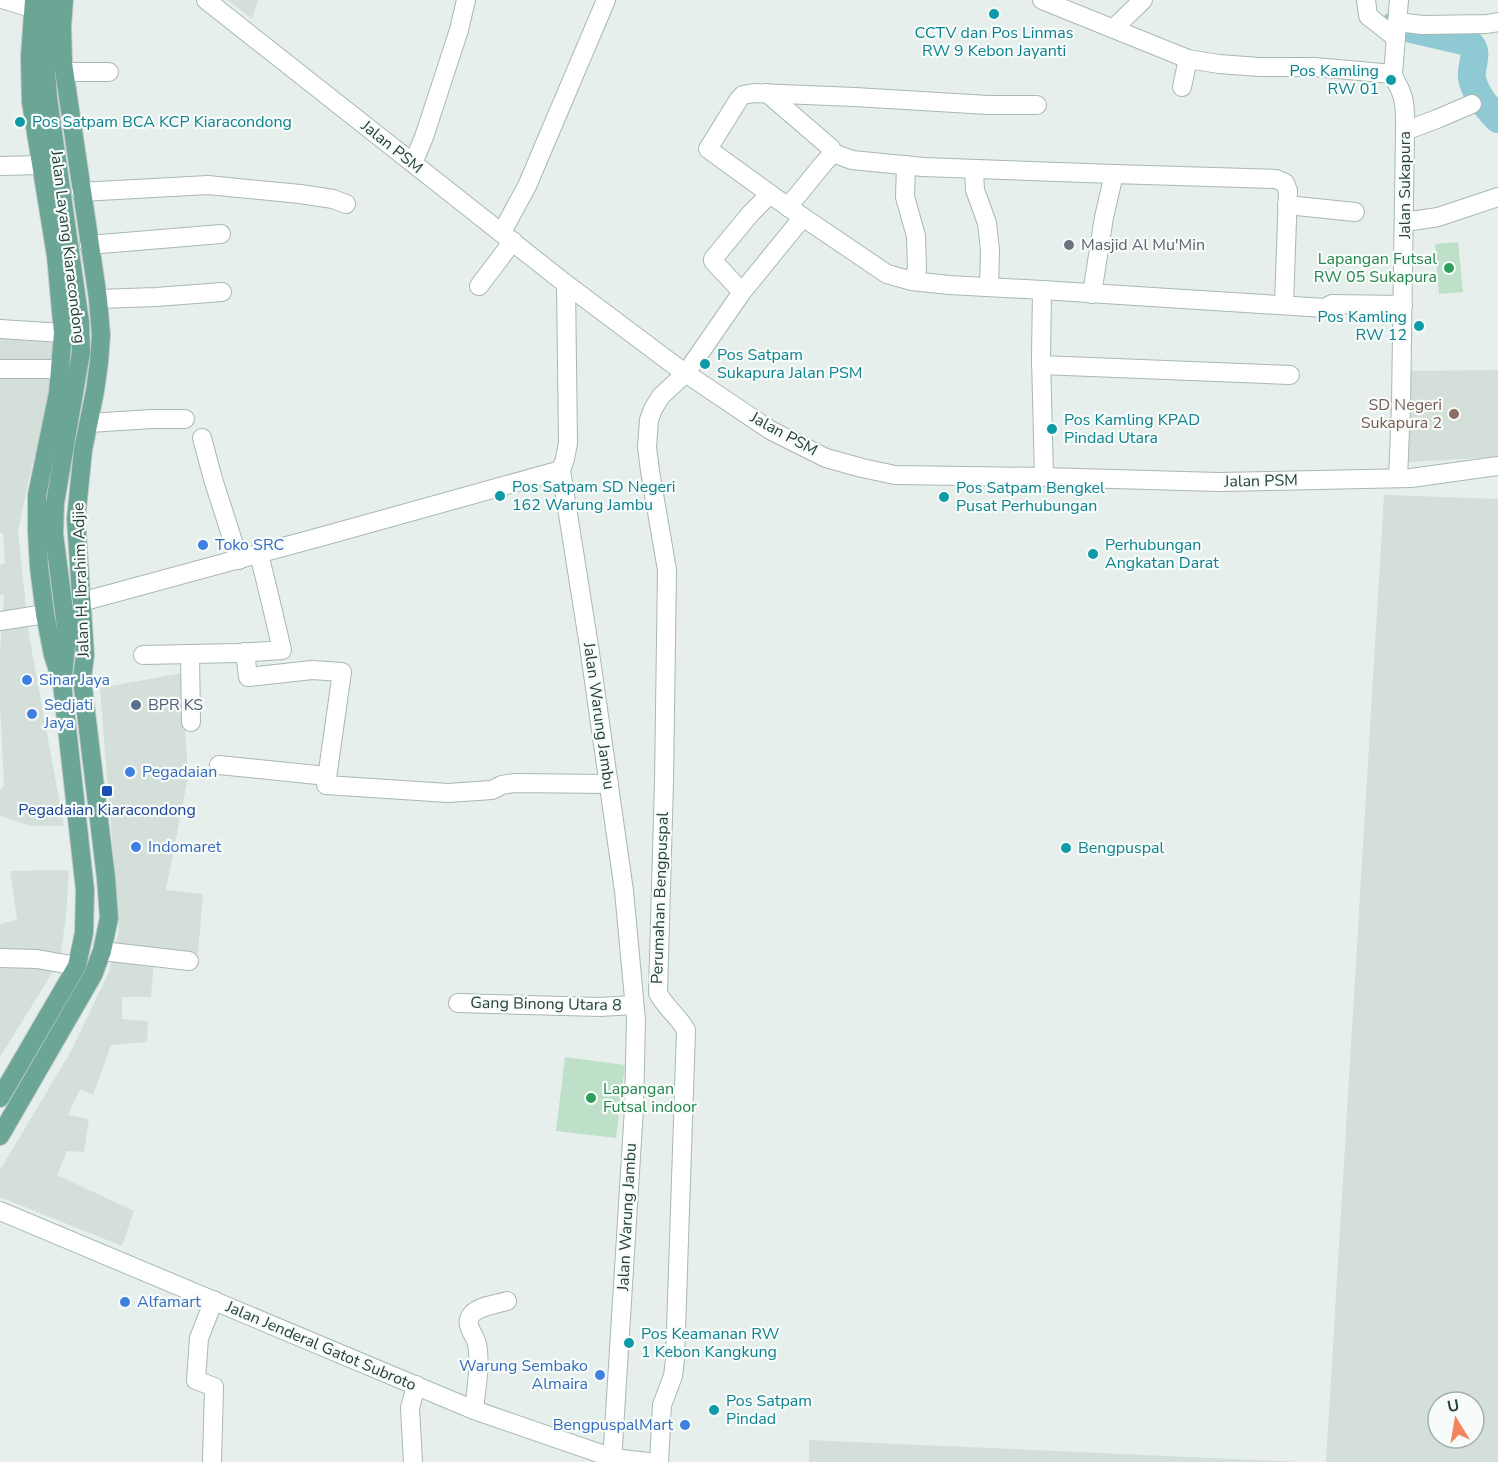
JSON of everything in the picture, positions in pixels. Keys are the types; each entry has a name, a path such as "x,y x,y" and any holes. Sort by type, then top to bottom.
{"main road":[{"name":"Jalan H. Ibrahim Adjie","path":"0,1136 93,975 102,951 108,918 106,878 82,676 86,655 76,519 79,480 101,346 98,299 64,72 62,26 64,0"},
{"name":"Jalan H. Ibrahim Adjie","path":"0,1098 77,966 84,933 85,890 62,680 52,655 45,614 37,531 38,495 58,393 63,333 56,255 32,102 30,57 38,3"},
{"name":"Jalan Layang Kiaracondong","path":"38,3 48,98 80,322 81,352 55,503 54,534 67,635 82,676"},
{"name":"Jalan Layang Kiaracondong","path":"62,680 67,635"}],"street":[{"path":"5,0 38,3"},
{"name":"Jalan PSM","path":"206,0 566,284 686,373 770,430 826,458 895,475 1218,482 1411,478 1498,466"},
{"path":"413,163 424,137 459,30 466,0"},
{"path":"479,286 507,237 606,0"},
{"path":"1042,0 1188,59 1259,67 1316,67 1393,74 1399,0"},
{"path":"1113,29 1143,0"},
{"path":"1366,0 1368,16 1397,29 1423,25 1498,22"},
{"path":"1182,87 1188,59"},
{"path":"64,72 110,72"},
{"name":"Jalan Sukapura","path":"1393,74 1401,90 1405,131 1405,222 1398,478"},
{"path":"1037,105 988,105 754,93 743,95 733,107 708,149 887,273 912,281 1324,308 1332,304 1403,305"},
{"path":"766,93 831,148 833,153 852,160 974,169 1282,181 1288,190 1284,305"},
{"path":"1405,131 1472,104"},
{"name":"Perumahan Bengpuspal","path":"659,1462 662,1405 675,1360 686,1030 681,1021 662,1002 658,993 667,570 647,447 649,420 661,396 686,373 796,212 823,164 833,153"},
{"path":"0,166 41,165"},
{"path":"906,165 905,197 916,236 916,269 912,281"},
{"path":"974,169 975,190 987,223 990,250 989,287"},
{"path":"1092,294 1104,217 1114,174"},
{"path":"81,192 208,185 300,194 333,199 346,204"},
{"path":"742,291 713,259 770,194"},
{"path":"1405,222 1438,217 1498,197"},
{"path":"1287,206 1355,213"},
{"path":"89,244 221,234"},
{"path":"81,602 561,470 568,444 566,284"},
{"path":"1042,290 1041,365 1044,477"},
{"path":"98,299 222,292"},
{"path":"0,329 63,333"},
{"path":"1041,365 1290,375"},
{"path":"0,369 60,369"},
{"path":"89,423 185,419"},
{"path":"202,438 239,560"},
{"name":"Jalan Warung Jambu","path":"561,470 624,891 636,1020 634,1108 617,1459"},
{"path":"143,655 282,650 258,554"},
{"path":"0,621 45,614"},
{"path":"245,652 248,676 312,670 342,672 326,784 448,794 492,790 514,783 609,784"},
{"path":"190,654 191,722"},
{"path":"219,765 327,776"},
{"path":"102,951 189,961"},
{"path":"0,958 38,959 77,966"},
{"name":"Gang Binong Utara 8","path":"458,1003 600,1007 634,1005"},
{"name":"Jalan Jenderal Gatot Subroto","path":"0,1211 474,1410 617,1459 648,1462"},
{"path":"212,1462 214,1387 196,1380 200,1338 214,1300"},
{"path":"474,1410 478,1346 468,1322 478,1310 507,1301"},
{"path":"413,1462 410,1408 416,1385"}],"shaded area":[{"path":"228,0 258,0 252,19"},
{"path":"0,332 59,337 46,415 18,531 29,635 64,826 31,826 0,816 0,790 4,785 0,652 4,595 0,595 0,565 5,563 3,533 0,533"},
{"name":"SD Negeri Sukapura 2","path":"1498,370 1498,457 1409,462 1410,371"},
{"path":"1384,495 1498,499 1498,1462 1326,1462"},
{"path":"182,673 188,777 166,890 203,894 198,953 154,959 151,997 122,997 122,1019 148,1021 147,1042 111,1045 93,1095 80,1089 68,1115 89,1119 84,1152 67,1151 57,1175 134,1211 122,1246 0,1197 0,1170 70,1053 109,972 119,930 100,688"},
{"path":"69,870 61,952 54,970 0,1057 0,924 17,920 10,871"},
{"path":"809,1440 1302,1462 809,1462"}],"green space":[{"name":"Lapangan Futsal RW 05 Sukapura","path":"1458,242 1463,292 1439,294 1435,244"},
{"name":"Lapangan Futsal indoor","path":"565,1057 625,1065 616,1138 556,1131"}],"waterway":[{"path":"1395,25 1468,42 1474,50 1472,78 1476,90 1498,119"}],"place":[{"name":"CCTV dan Pos Linmas RW 9 Kebon Jayanti","path":"994,14"},
{"name":"Pos Kamling RW 01","path":"1391,80"},
{"name":"Pos Satpam BCA KCP Kiaracondong","path":"20,122"},
{"name":"Masjid Al Mu'Min","path":"1069,245"},
{"name":"Lapangan Futsal RW 05 Sukapura","path":"1449,268"},
{"name":"Pos Kamling RW 12","path":"1419,326"},
{"name":"Pos Satpam Sukapura Jalan PSM","path":"705,364"},
{"name":"SD Negeri Sukapura 2","path":"1454,414"},
{"name":"Pos Kamling KPAD Pindad Utara","path":"1052,429"},
{"name":"Pos Satpam SD Negeri 162 Warung Jambu","path":"500,496"},
{"name":"Pos Satpam Bengkel Pusat Perhubungan","path":"944,497"},
{"name":"Toko SRC","path":"203,545"},
{"name":"Perhubungan Angkatan Darat","path":"1093,554"},
{"name":"Sinar Jaya","path":"27,680"},
{"name":"BPR KS","path":"136,705"},
{"name":"Sedjati Jaya","path":"32,714"},
{"name":"Pegadaian","path":"130,772"},
{"name":"Pegadaian Kiaracondong","path":"107,791"},
{"name":"Indomaret","path":"136,847"},
{"name":"Bengpuspal","path":"1066,848"},
{"name":"Lapangan Futsal indoor","path":"591,1098"},
{"name":"Alfamart","path":"125,1302"},
{"name":"Pos Keamanan RW 1 Kebon Kangkung","path":"629,1343"},
{"name":"Warung Sembako Almaira","path":"600,1375"},
{"name":"Pos Satpam Pindad","path":"714,1410"},
{"name":"BengpuspalMart","path":"685,1425"}]}
